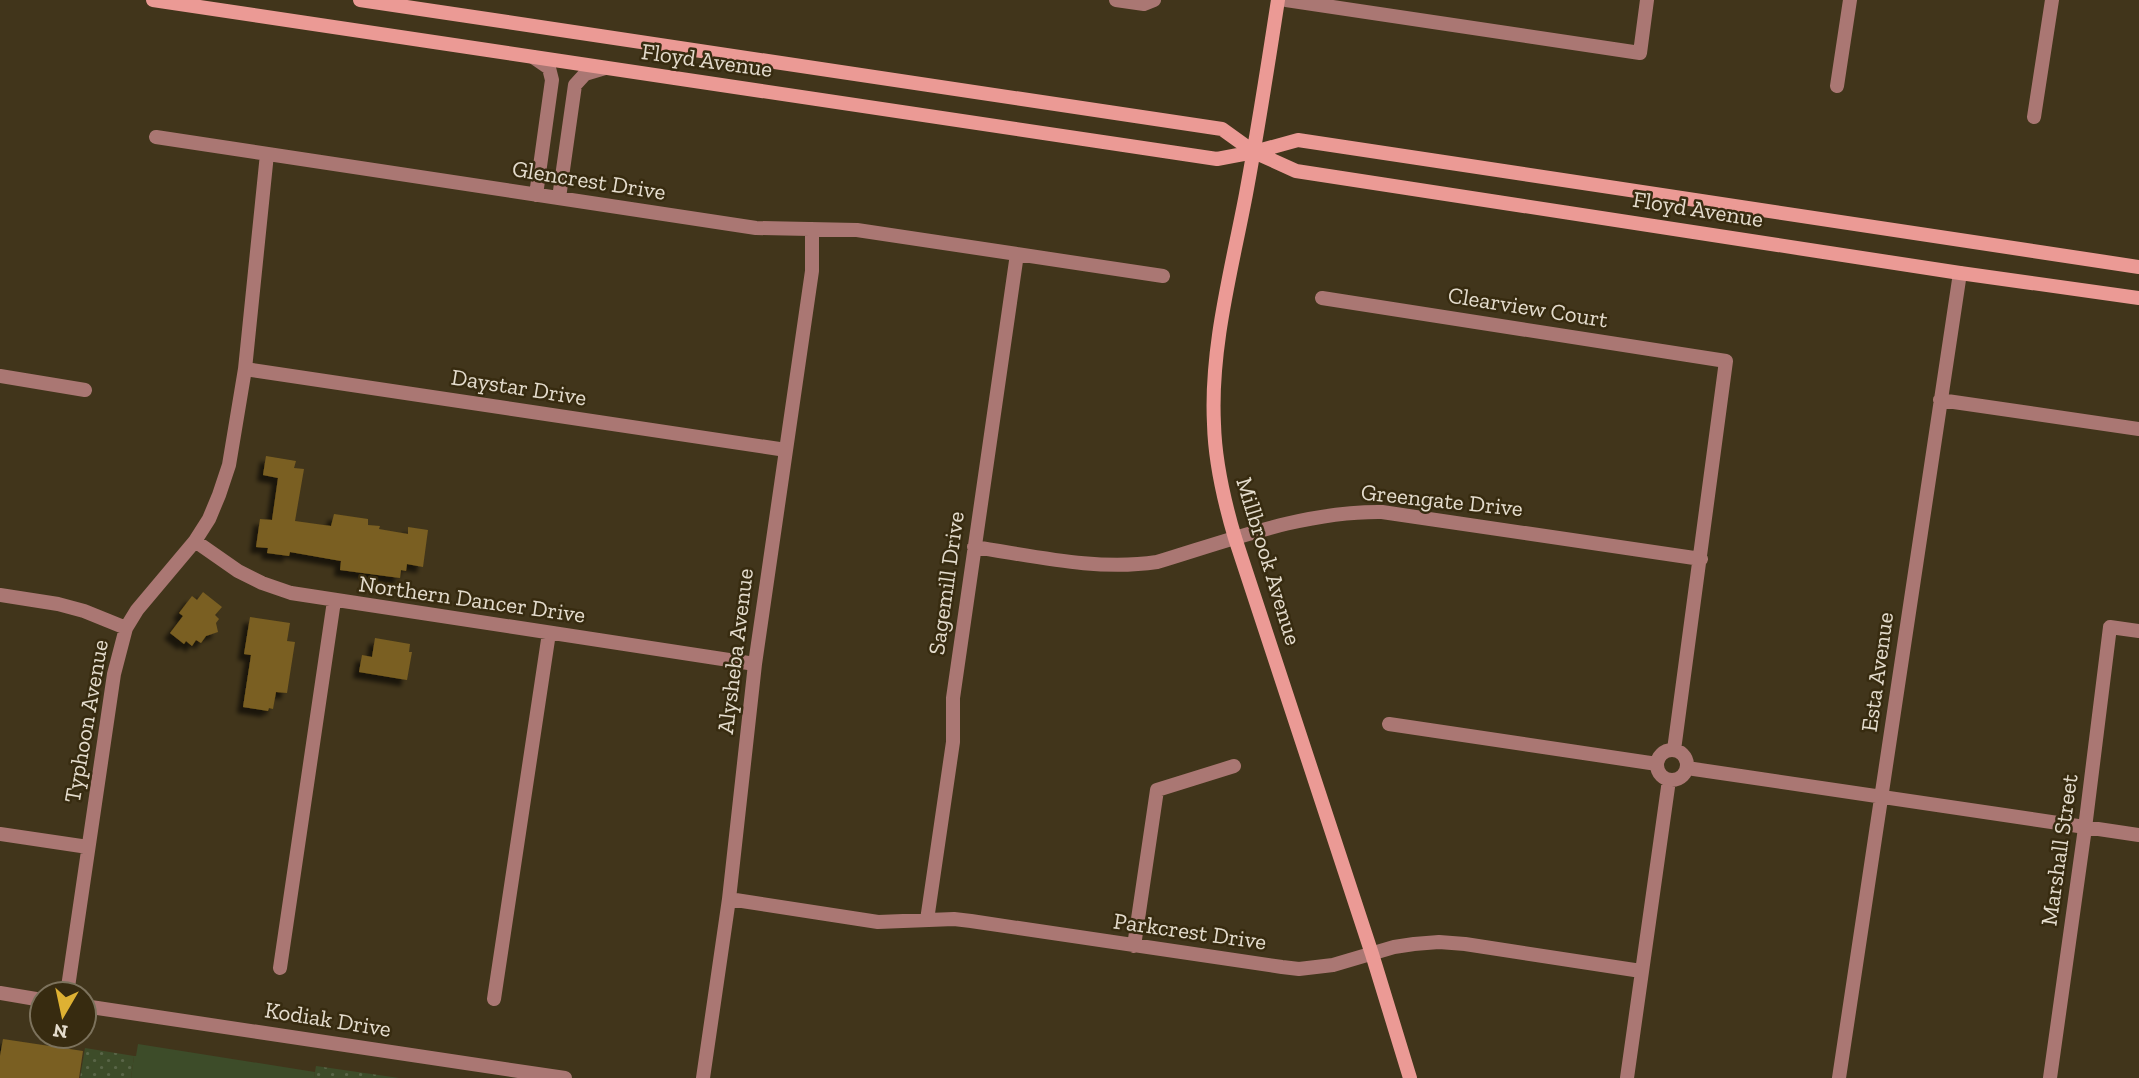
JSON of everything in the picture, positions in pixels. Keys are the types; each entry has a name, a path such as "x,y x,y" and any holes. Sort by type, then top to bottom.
{"street":[{"name":"Floyd Avenue","path":"153,0 1217,159 1298,140 2139,267"},
{"name":"Floyd Avenue","path":"360,0 1222,128 1254,152 1296,171 2139,298"},
{"path":"1116,0 1144,4 1154,1"},
{"name":"Millbrook Avenue","path":"1278,0 1215,375 1213,422 1217,463 1223,497 1235,538 1410,1078"},
{"path":"1286,0 1640,53 1647,0"},
{"path":"1837,86 1850,0"},
{"path":"2034,117 2052,0"},
{"path":"533,57 549,68 552,80 536,195"},
{"path":"559,198 575,85 584,74 605,68"},
{"name":"Glencrest Drive","path":"156,137 756,228 857,230 1163,276"},
{"name":"Typhoon Avenue","path":"69,980 114,674 126,628 137,610 195,541 209,519 229,466 245,369 267,154"},
{"name":"Alysheba Avenue","path":"703,1078 729,899 755,664 812,271 812,229"},
{"name":"Sagemill Drive","path":"928,920 953,742 953,698 1017,254"},
{"name":"Esta Avenue","path":"1839,1078 1960,273"},
{"name":"Clearview Court","path":"1322,298 1726,361 1700,559"},
{"name":"Daystar Drive","path":"245,369 786,450"},
{"path":"0,376 85,390"},
{"path":"1940,400 2139,429"},
{"name":"Greengate Drive","path":"974,547 1100,566 1130,566 1157,562 1319,516 1382,512 1700,559"},
{"name":"Northern Dancer Drive","path":"195,541 238,571 291,593 755,664"},
{"path":"1674,750 1700,559"},
{"path":"0,595 58,604 126,628"},
{"path":"280,968 334,601"},
{"name":"Marshall Street","path":"2050,1078 2110,627 2139,631"},
{"path":"494,999 549,633"},
{"path":"1390,724 1657,764"},
{"path":"1674,750 1685,756 1687,768 1684,776 1669,780 1661,775 1657,764 1662,753 1674,750"},
{"path":"1134,946 1157,790 1234,766"},
{"path":"1687,768 2139,835"},
{"path":"1627,1078 1669,780"},
{"path":"0,834 88,847"},
{"name":"Parkcrest Drive","path":"729,899 878,922 971,921 1299,968 1333,965 1394,947 1452,943 1642,971"},
{"path":"0,993 28,998"},
{"name":"Kodiak Drive","path":"98,1008 565,1078"}],"green space":[{"path":"138,1044 315,1072 314,1078 131,1078"},
{"path":"85,1050 134,1056 131,1078 80,1078"},
{"path":"316,1066 399,1078 314,1078"}],"building":[{"path":"266,456 296,461 294,468 304,469 295,521 331,526 334,514 368,519 368,525 408,534 408,527 428,530 423,567 407,564 406,571 401,570 400,578 340,570 341,561 290,552 289,556 267,553 268,548 256,547 260,519 272,520 278,478 263,475"},
{"path":"203,592 222,607 215,615 219,619 216,623 218,632 206,636 201,643 196,640 192,646 186,641 184,644 170,633 183,616 179,613 192,596 197,600"},
{"path":"250,617 290,623 287,641 295,642 287,693 276,692 273,709 269,708 268,711 243,707 251,655 244,654"},
{"path":"375,638 410,644 409,652 412,652 407,680 359,672 362,655 372,657"},
{"path":"3,1039 28,1043 28,1050 83,1051 79,1078 0,1078"}]}
